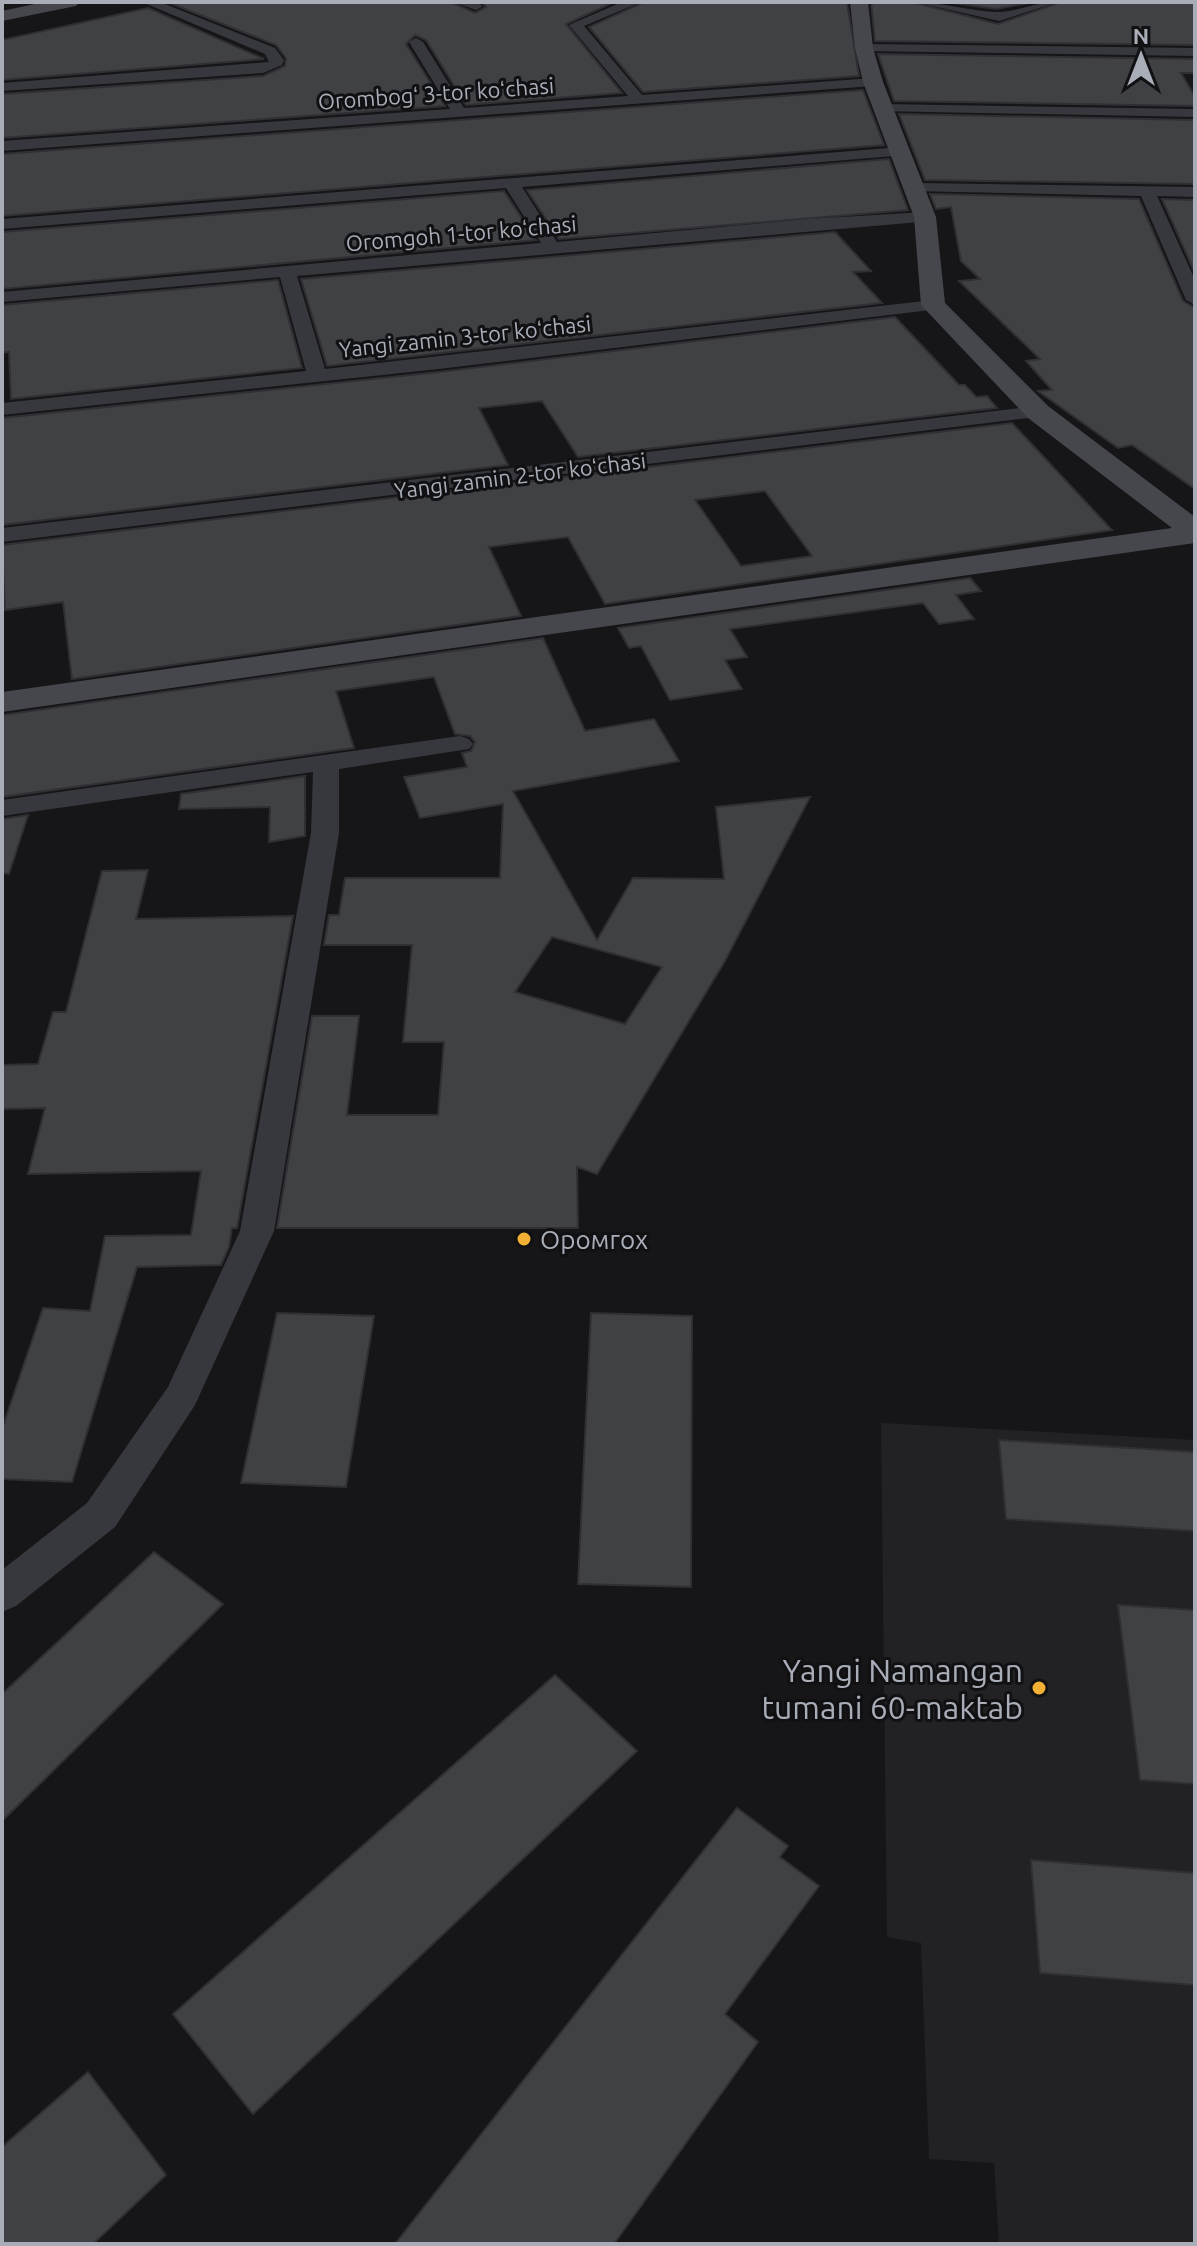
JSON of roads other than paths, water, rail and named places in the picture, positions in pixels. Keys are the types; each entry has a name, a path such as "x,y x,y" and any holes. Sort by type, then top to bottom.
{"street":[{"path":"2,13 44,2"},
{"path":"2,13 70,2"},
{"path":"2,87 263,69 275,65 277,60 270,51 149,2"},
{"path":"461,2 476,6"},
{"path":"634,2 576,25 639,100"},
{"path":"859,2 864,48 873,82 925,217 933,305 1038,412 1195,532"},
{"path":"922,2 999,17 1051,2"},
{"path":"416,42 460,113"},
{"path":"864,48 1195,52"},
{"name":"Orombogʻ 3-tor koʻchasi","path":"2,146 873,82"},
{"path":"883,108 1195,113"},
{"path":"2,224 901,152"},
{"path":"511,183 552,247"},
{"path":"916,188 1195,192"},
{"path":"1147,191 1195,300"},
{"name":"Oromgoh 1-tor koʻchasi","path":"2,297 808,224 925,217"},
{"path":"287,271 317,376"},
{"name":"Yangi zamin 3-tor koʻchasi","path":"2,409 933,305"},
{"name":"Yangi zamin 2-tor koʻchasi","path":"2,535 1038,412"},
{"path":"2,702 1195,532"},
{"path":"2,808 460,744"},
{"path":"2,1594 101,1515 182,1395 257,1231 325,833 326,763"}],"place":[{"name":"Оромгох","path":"524,1239"},
{"name":"Yangi Namangan tumani 60-maktab","path":"1039,1688"}]}
